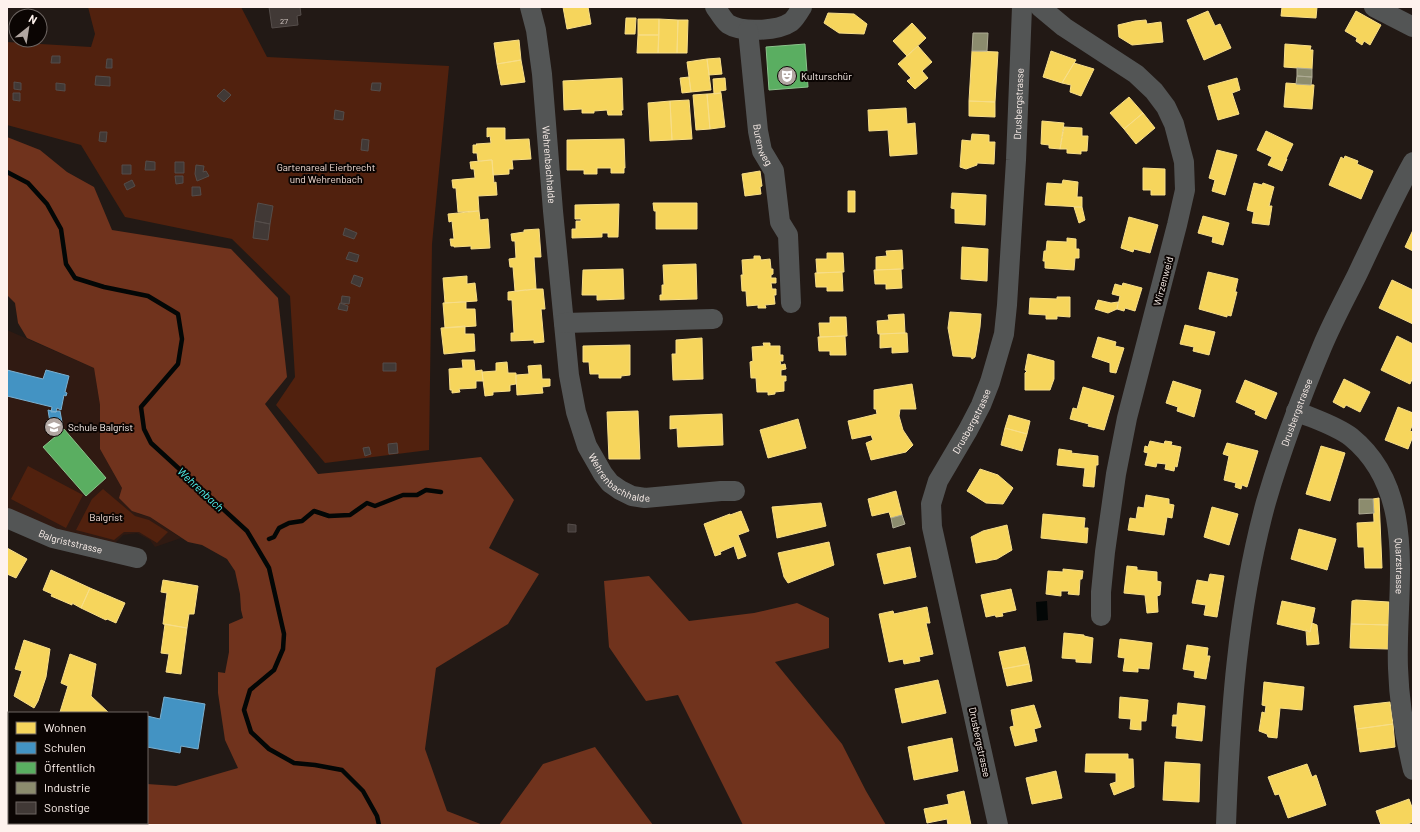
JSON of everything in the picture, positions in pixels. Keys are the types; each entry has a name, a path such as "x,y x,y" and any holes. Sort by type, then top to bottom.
{"street":[{"name":"Wehrenbachhalde","path":"530,7 536,30 542,74 569,375 576,412 587,446 610,483 632,496 645,498 735,491"},
{"path":"715,7 727,23 737,28 748,30 773,28 792,22 802,7"},
{"name":"Drusbergstrasse","path":"998,825 930,515 931,504 938,481 981,405 990,382 1004,334 1016,160 1022,7"},
{"name":"Wirzenweid","path":"1040,7 1064,27 1136,74 1154,91 1166,107 1174,124 1184,162 1185,190 1127,418 1116,474 1105,552 1101,592 1101,616"},
{"path":"1374,7 1413,27"},
{"name":"Burenweg","path":"748,30 758,131 762,151 774,171 780,222 788,235 791,303"},
{"name":"Drusbergstrasse","path":"1226,825 1233,689 1240,632 1250,575 1266,502 1296,412 1322,346 1373,240 1413,162"},
{"path":"564,323 713,319"},
{"name":"Quarzstrasse","path":"1296,412 1332,426 1350,436 1374,461 1383,476 1391,496 1397,517 1401,541 1398,668 1401,706 1413,770"},
{"name":"Balgriststrasse","path":"7,518 52,538 137,558"}],"shaded area":[{"path":"7,137 40,150 67,172 94,187 112,230 231,249 278,298 287,377 265,404 318,474 481,457 514,500 489,548 539,574 508,624 436,668 425,749 447,811 483,825 143,825 148,824 148,784 176,786 238,768 225,740 218,693 218,672 225,673 229,652 229,624 243,618 235,571 227,559 202,545 188,542 150,517 132,511 119,498 122,488 100,449 100,405 94,368 27,338 18,323 15,303 7,295"},
{"name":"Schule Balgrist","path":"7,330 94,368 100,405 100,449 122,488 139,514 150,517 181,538 155,547 150,540 137,533 123,535 114,544 80,536 40,523 7,508"},
{"path":"649,576 689,621 754,613 797,603 829,618 829,648 775,662 842,744 866,791 886,825 743,825 678,695 646,701 609,647 604,581"},
{"path":"1047,601 1048,620 1037,621 1036,602"},
{"path":"595,747 653,825 499,825 543,764"}],"green space":[{"name":"Gartenareal Eierbrecht und Wehrenbach","path":"88,7 241,7 267,57 449,66 432,244 429,450 325,463 276,405 295,377 290,296 232,239 125,217 81,145 7,125 7,42 8,48 48,48 48,44 91,47 95,34"},
{"path":"28,466 83,495 66,528 11,499"},
{"name":"Balgrist","path":"103,489 135,516 149,520 168,532 157,543 139,532 124,532 114,540 76,530 92,499"}],"building: Wohnen":[{"path":"563,7 588,7 591,24 567,29"},
{"path":"1282,7 1317,7 1316,18 1281,16"},
{"path":"1208,11 1215,26 1220,24 1231,48 1204,60 1187,20"},
{"path":"1356,11 1381,25 1370,45 1364,41 1362,45 1356,41 1357,38 1345,31"},
{"path":"828,13 854,14 867,24 864,34 839,33 824,23"},
{"path":"626,18 636,18 635,34 625,34"},
{"path":"638,19 659,19 659,35 638,35"},
{"path":"659,19 678,20 677,53 658,53"},
{"path":"678,20 688,20 687,53 677,53"},
{"path":"1146,20 1147,24 1161,22 1163,42 1132,45 1119,37 1118,25"},
{"path":"912,23 926,38 907,56 893,41"},
{"path":"638,35 659,35 658,53 637,53"},
{"path":"519,40 521,60 497,64 494,43"},
{"path":"1285,44 1311,46 1310,50 1313,50 1312,69 1284,67"},
{"path":"918,46 932,62 922,71 928,78 915,89 907,81 911,78 898,64"},
{"path":"972,51 998,52 995,102 969,101"},
{"path":"1051,51 1076,60 1062,83 1043,77"},
{"path":"720,58 722,74 709,75 707,59"},
{"path":"707,59 711,90 691,92 687,62"},
{"path":"521,60 525,82 501,85 497,64"},
{"path":"1074,63 1094,69 1081,96 1070,92 1071,85 1062,83"},
{"path":"689,77 691,92 682,93 680,78"},
{"path":"622,78 622,115 608,115 607,110 594,111 594,113 582,113 582,109 564,110 563,81"},
{"path":"725,78 726,90 720,91 721,93 714,94 713,79"},
{"path":"1237,78 1240,90 1232,93 1239,114 1218,120 1208,86"},
{"path":"1286,83 1314,85 1312,109 1284,107"},
{"path":"721,93 725,127 710,129 707,94"},
{"path":"707,94 710,129 696,130 693,95"},
{"path":"1129,97 1143,113 1124,129 1110,113"},
{"path":"689,100 692,139 672,140 670,101"},
{"path":"670,101 672,140 650,141 648,103"},
{"path":"969,101 995,102 995,117 969,116"},
{"path":"906,108 907,124 915,123 917,154 890,156 888,130 869,131 868,110"},
{"path":"1143,113 1155,128 1136,144 1124,129"},
{"path":"1042,121 1064,123 1060,149 1049,148 1049,145 1041,144"},
{"path":"1064,127 1082,128 1082,136 1088,136 1087,151 1081,151 1081,154 1067,153 1067,149 1060,149"},
{"path":"487,128 505,128 505,140 529,139 531,159 512,160 513,169 509,169 509,174 493,175 492,160 478,161 477,153 473,153 473,145 491,143 490,136 487,137"},
{"path":"1266,131 1293,144 1282,171 1268,165 1272,157 1257,150"},
{"path":"972,134 989,135 989,142 995,142 994,164 977,163 977,165 966,169 960,167 962,140 971,141"},
{"path":"624,139 624,173 611,173 611,168 597,168 597,174 584,174 584,170 567,170 567,140"},
{"path":"1217,150 1237,155 1225,195 1212,191 1215,180 1209,178"},
{"path":"1345,156 1358,161 1357,164 1373,171 1361,199 1329,185 1341,157 1344,159"},
{"path":"492,160 494,183 496,182 497,195 478,196 479,211 458,212 456,188 453,188 452,180 475,178 474,169 471,169 470,162"},
{"path":"1143,168 1165,169 1165,195 1151,195 1151,190 1143,190"},
{"path":"760,171 762,186 760,187 761,194 745,196 742,174"},
{"path":"1063,180 1078,182 1077,197 1082,197 1082,207 1045,205 1047,183 1062,184"},
{"path":"1254,183 1262,185 1263,183 1274,187 1269,206 1272,206 1269,225 1252,223 1254,212 1247,210"},
{"path":"848,191 855,191 855,212 848,212"},
{"path":"952,193 986,195 985,225 955,223 955,209 951,208"},
{"path":"653,203 697,203 697,229 656,229 656,211 654,211"},
{"path":"619,204 618,237 608,237 608,233 602,233 602,237 572,238 572,229 576,229 576,221 581,221 581,219 575,219 575,205"},
{"path":"1074,207 1082,207 1085,220 1079,223"},
{"path":"479,211 480,220 488,219 490,248 471,249 471,246 451,246 450,239 454,239 452,221 449,222 448,214"},
{"path":"1203,216 1229,223 1223,245 1212,242 1213,237 1198,233"},
{"path":"1129,217 1158,225 1150,253 1134,249 1133,252 1121,248"},
{"path":"539,229 541,257 534,257 536,289 515,291 513,267 510,267 509,259 516,258 515,241 512,241 511,234 524,232 524,230"},
{"path":"1413,230 1413,251 1405,247"},
{"path":"1067,238 1076,239 1076,249 1079,249 1079,258 1075,258 1074,270 1045,268 1045,261 1043,261 1047,241 1067,242"},
{"path":"962,247 988,249 987,281 961,279"},
{"path":"902,250 903,269 876,270 876,257 887,256 886,251"},
{"path":"827,253 843,253 844,272 817,273 816,259 827,259"},
{"path":"754,256 760,256 761,260 770,259 771,269 773,269 771,278 776,278 776,283 771,283 772,289 776,289 776,295 774,295 775,304 765,305 766,308 758,308 758,305 747,306 746,291 742,291 742,260 754,259"},
{"path":"696,264 697,299 660,300 660,295 662,295 662,285 664,285 663,265"},
{"path":"623,269 624,299 597,300 597,295 582,295 583,270"},
{"path":"901,269 902,288 886,289 886,284 875,284 874,270"},
{"path":"842,272 843,291 827,291 827,287 816,287 815,273"},
{"path":"1208,272 1238,279 1235,292 1237,292 1231,316 1227,315 1227,317 1199,309"},
{"path":"467,276 467,284 475,283 477,301 445,303 443,278"},
{"path":"1392,280 1413,290 1413,324 1379,308"},
{"path":"1123,283 1142,288 1135,311 1125,308 1124,311 1117,309 1120,296 1112,294 1115,284 1122,286"},
{"path":"543,289 545,309 541,309 544,342 534,343 534,340 511,341 511,333 514,333 512,300 508,300 508,292"},
{"path":"1057,297 1070,297 1070,317 1057,316 1057,319 1046,319 1046,315 1029,314 1030,298 1057,299"},
{"path":"1098,300 1111,303 1118,302 1117,309 1108,313 1095,309"},
{"path":"466,302 466,309 475,309 476,326 445,328 443,303"},
{"path":"950,312 981,314 975,357 972,359 971,357 953,356 948,328"},
{"path":"904,314 905,333 878,334 877,321 889,320 888,315"},
{"path":"830,317 846,317 847,336 820,337 819,323 830,323"},
{"path":"1185,325 1215,332 1209,355 1193,351 1194,347 1180,344"},
{"path":"465,326 465,334 474,334 475,351 444,354 441,328"},
{"path":"907,333 908,352 892,353 892,347 880,348 880,334"},
{"path":"845,336 846,355 830,355 830,351 819,351 818,337"},
{"path":"1397,336 1413,344 1413,377 1410,384 1381,370"},
{"path":"1098,337 1116,342 1115,346 1124,348 1116,373 1110,372 1110,363 1092,357"},
{"path":"702,338 703,379 673,380 672,354 676,354 676,340"},
{"path":"763,343 770,343 770,346 780,346 780,355 783,355 783,361 780,361 781,365 785,364 786,369 781,370 781,376 786,376 786,381 784,381 784,391 775,392 775,394 768,395 768,392 757,392 756,378 751,378 750,362 753,361 752,347 764,346"},
{"path":"630,345 630,375 621,376 621,378 599,378 599,374 590,374 589,362 583,362 583,346"},
{"path":"1028,354 1054,361 1054,379 1050,390 1025,390 1025,373 1027,371 1025,370"},
{"path":"462,360 474,360 475,371 482,370 483,381 476,381 476,388 459,389 460,392 452,393 452,390 450,390 449,369 463,368"},
{"path":"507,362 508,373 516,373 516,384 510,385 510,391 493,392 493,395 485,396 482,372 496,371 496,363"},
{"path":"541,365 542,379 550,379 550,386 542,387 543,393 517,395 516,375 529,374 528,366"},
{"path":"1344,379 1370,392 1360,412 1346,405 1344,408 1333,402"},
{"path":"1245,380 1277,393 1266,419 1255,414 1256,411 1236,402"},
{"path":"1173,381 1201,390 1194,417 1177,411 1178,407 1166,403"},
{"path":"912,384 916,409 900,409 899,416 903,430 913,445 906,452 871,460 866,443 873,440 871,435 852,439 848,421 877,414 876,409 874,409 874,390"},
{"path":"1083,387 1114,396 1104,430 1070,419 1073,408 1077,409"},
{"path":"1398,407 1413,413 1413,423 1410,431 1413,432 1413,436 1408,449 1385,440"},
{"path":"638,411 640,459 609,459 607,412"},
{"path":"722,414 723,445 678,447 677,428 670,429 670,416"},
{"path":"1009,415 1030,421 1027,434 1005,428"},
{"path":"798,419 806,448 768,458 760,430"},
{"path":"1005,428 1027,434 1022,451 1001,445"},
{"path":"1150,441 1164,444 1165,441 1172,442 1171,445 1181,447 1177,467 1175,466 1174,471 1165,469 1166,464 1157,463 1156,467 1145,465 1148,453 1144,452 1145,446 1148,447"},
{"path":"1227,443 1258,451 1247,487 1242,485 1241,489 1235,487 1236,483 1224,480 1229,456 1223,454"},
{"path":"1321,446 1345,453 1330,501 1306,494"},
{"path":"1059,449 1072,451 1071,453 1098,456 1094,487 1083,486 1085,468 1057,465"},
{"path":"980,469 998,475 1013,488 1003,504 986,503 967,491"},
{"path":"896,491 902,515 891,518 889,512 872,516 868,499"},
{"path":"1146,495 1169,499 1169,504 1174,505 1172,518 1167,517 1164,535 1128,530 1130,518 1136,519 1138,507 1144,508"},
{"path":"1379,498 1382,568 1365,568 1364,547 1358,547 1357,523 1374,522 1373,499"},
{"path":"821,503 826,526 777,538 772,507"},
{"path":"1212,507 1238,514 1229,545 1204,537"},
{"path":"741,511 749,531 738,535 746,556 738,559 734,546 720,552 721,554 715,556 704,524"},
{"path":"1043,514 1085,518 1084,528 1088,528 1087,543 1041,538"},
{"path":"1007,525 1012,550 997,559 976,563 971,537 983,531"},
{"path":"1299,529 1336,539 1327,570 1291,559"},
{"path":"829,542 834,565 788,583 784,577 778,553"},
{"path":"910,547 916,577 884,584 877,554"},
{"path":"7,548 27,559 16,578 7,574"},
{"path":"1127,566 1137,567 1137,570 1157,572 1157,581 1161,582 1160,595 1157,596 1158,612 1147,613 1145,595 1124,593"},
{"path":"1063,569 1083,571 1082,579 1080,579 1079,595 1068,594 1069,591 1061,591 1061,596 1046,594 1048,571 1063,572"},
{"path":"51,570 90,588 81,608 72,603 72,605 51,596 52,594 43,590"},
{"path":"1210,574 1224,576 1217,617 1204,615 1206,605 1192,603 1197,580 1208,582"},
{"path":"163,580 198,586 194,614 189,614 187,628 163,624 167,593 161,592"},
{"path":"90,588 125,603 116,623 81,608"},
{"path":"1011,589 1016,610 1002,613 1003,616 996,617 995,615 986,617 981,595"},
{"path":"1282,601 1315,608 1310,632 1277,624"},
{"path":"1352,601 1389,602 1389,625 1351,624"},
{"path":"927,607 930,623 926,623 933,654 919,657 920,661 904,664 903,659 889,662 879,614 893,611 894,614"},
{"path":"1312,623 1317,625 1319,644 1307,645 1306,630 1310,632"},
{"path":"165,624 187,628 181,674 166,672 169,654 161,653"},
{"path":"1351,624 1389,625 1388,649 1350,648"},
{"path":"1064,633 1084,635 1093,638 1091,663 1076,662 1076,659 1062,658"},
{"path":"1120,639 1152,643 1149,669 1138,668 1138,672 1123,671 1125,658 1118,657"},
{"path":"24,640 50,649 46,677 38,701 34,708 14,696 22,671 15,669"},
{"path":"1187,645 1208,648 1207,656 1210,656 1206,679 1194,677 1195,671 1183,669"},
{"path":"1025,647 1029,664 1003,669 999,652"},
{"path":"70,654 96,664 91,696 108,712 60,712 68,686 61,683"},
{"path":"1029,664 1032,681 1007,686 1003,669"},
{"path":"938,680 946,713 902,723 895,689"},
{"path":"1264,682 1304,687 1302,710 1280,708 1277,738 1268,737 1267,734 1259,731 1262,712 1265,713 1266,706 1262,705"},
{"path":"1120,697 1148,700 1146,721 1141,721 1141,730 1130,729 1131,719 1119,718"},
{"path":"1390,702 1393,724 1357,729 1354,706"},
{"path":"1178,703 1205,706 1202,741 1176,738 1177,726 1172,726 1173,715 1177,715"},
{"path":"1034,705 1041,727 1034,729 1037,741 1015,746 1010,727 1014,726 1011,710"},
{"path":"1393,724 1395,747 1360,752 1357,729"},
{"path":"952,738 958,771 914,780 908,747"},
{"path":"1086,754 1128,754 1128,759 1133,759 1134,787 1114,795 1110,784 1116,782 1116,773 1085,772"},
{"path":"1165,762 1200,764 1199,802 1163,800"},
{"path":"1307,764 1312,777 1316,775 1326,805 1288,818 1279,794 1275,795 1268,777"},
{"path":"1056,771 1062,798 1032,804 1026,778"},
{"path":"964,791 971,825 948,825 947,819 927,823 924,809 949,804 947,795"},
{"path":"1409,799 1413,810 1413,822 1405,825 1381,825 1376,811"},
{"path":"97,824 124,824 123,825"}],"building: Schulen":[{"path":"7,370 43,379 46,370 69,376 65,392 67,393 66,396 64,395 61,410 57,408 56,412 51,412 52,407 7,396"},
{"path":"48,410 56,412 60,411 63,428 57,432 56,431 52,435"},
{"path":"164,697 205,704 198,749 181,746 180,753 148,747 148,716 160,719"}],"building: Öffentlich":[{"path":"805,44 808,87 769,90 766,47"},
{"path":"64,429 106,478 86,496 43,447 56,436 53,433 56,431 59,434"}],"building: Industrie":[{"path":"973,33 988,33 987,51 972,51"},
{"path":"1297,68 1312,69 1312,77 1297,76"},
{"path":"1297,76 1312,77 1311,85 1296,84"},
{"path":"1359,499 1373,499 1374,513 1359,514"},
{"path":"902,515 905,524 893,528 891,518"}],"building: Sonstige":[{"path":"269,7 300,7 301,15 297,16 298,25 272,28"},
{"path":"52,56 60,56 60,63 51,63"},
{"path":"107,59 112,59 112,68 106,68"},
{"path":"96,76 110,77 110,86 95,85"},
{"path":"14,82 21,83 21,90 14,89"},
{"path":"56,83 65,84 65,91 56,90"},
{"path":"372,83 381,83 380,91 371,90"},
{"path":"224,89 231,95 224,102 217,96"},
{"path":"13,93 20,93 20,101 13,100"},
{"path":"335,110 344,112 343,120 334,119"},
{"path":"100,132 107,132 106,142 99,141"},
{"path":"362,139 369,140 368,151 361,150"},
{"path":"146,161 155,162 155,170 145,170"},
{"path":"175,162 184,162 184,173 175,173"},
{"path":"122,165 131,165 131,174 122,174"},
{"path":"196,165 204,166 203,172 206,171 209,176 197,181 195,174"},
{"path":"175,176 183,176 183,183 176,184"},
{"path":"132,180 135,186 127,190 124,184"},
{"path":"192,187 200,187 201,195 192,196"},
{"path":"258,203 273,206 270,224 255,221"},
{"path":"255,221 270,224 268,240 253,238"},
{"path":"345,228 357,233 354,239 343,235"},
{"path":"349,252 359,255 357,262 346,259"},
{"path":"354,275 363,278 360,287 351,283"},
{"path":"342,296 350,297 349,304 341,303"},
{"path":"340,303 348,306 347,311 338,309"},
{"path":"383,363 396,363 396,371 383,371"},
{"path":"397,443 398,453 389,454 388,444"},
{"path":"369,447 371,454 365,456 363,448"},
{"path":"568,524 576,525 576,532 568,532"}],"waterway":[{"name":"Wehrenbach","path":"7,172 28,183 47,204 61,229 66,264 75,278 104,287 148,296 178,314 182,339 178,364 141,407 144,429 151,443 247,531 269,568 284,634 283,649 274,670 250,690 244,710 251,732 269,749 294,763 342,770 363,791 377,816 379,825"},
{"path":"269,539 274,537 279,528 289,523 302,521 314,511 329,516 350,515 367,503 375,506 403,495 417,495 426,490 441,492"}],"place":[{"name":"Kulturschür","path":"787,76"},
{"name":"Schule Balgrist","path":"54,427"}]}
